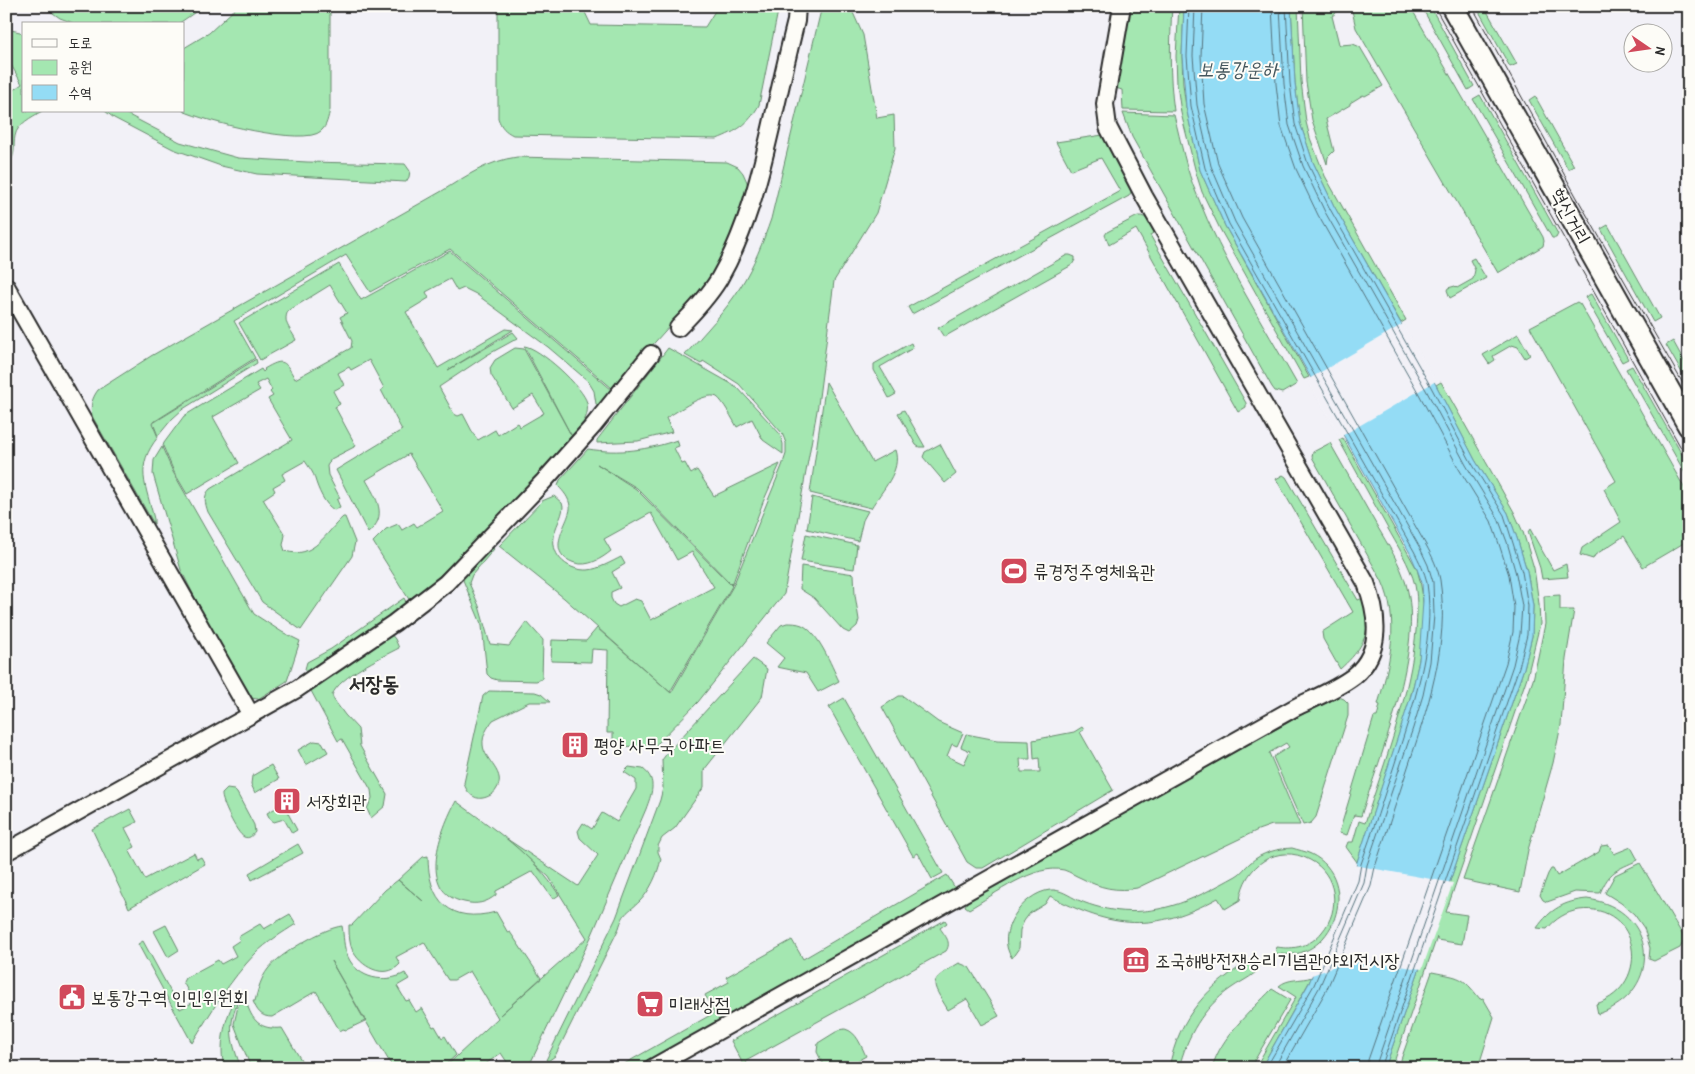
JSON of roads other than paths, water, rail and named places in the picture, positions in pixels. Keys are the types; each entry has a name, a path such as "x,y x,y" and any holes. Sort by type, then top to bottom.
{"main road":[{"name":"혁신거리","path":"1452,6 1689,426"}],"street":[{"path":"678,328 701,304 719,279 736,246 748,215 764,158 796,21 797,6"},
{"path":"652,1068 1296,707 1337,687 1355,675 1371,653 1375,640 1376,621 1374,602 1366,583 1144,196 1108,127 1105,104 1122,6"},
{"path":"6,286 251,715"},
{"path":"6,852 297,689 394,623 446,583 544,481 593,426 651,354"}],"water":[{"name":"보통강운하","path":"1184,6 1291,6 1295,83 1300,123 1313,162 1334,206 1436,385 1475,460 1508,513 1527,571 1533,606 1532,636 1524,668 1385,1068 1261,1068 1309,983 1353,879 1412,692 1419,660 1423,601 1422,583 1410,553 1225,226 1200,170 1186,107 1182,56"}],"tram line":[{"path":"1434,6 1689,462"},
{"path":"1472,6 1576,196 1689,394"}],"place":[{"name":"류경정주영체육관","path":"1014,571"},
{"name":"평양 사무국 아파트","path":"575,745"},
{"name":"서장회관","path":"287,801"},
{"name":"조국해방전쟁승리기념관야외전시장","path":"1136,960"},
{"name":"보통강구역 인민위원회","path":"72,997"},
{"name":"미래상점","path":"650,1004"}],"district":[{"name":"서장동","path":"374,684"}]}
